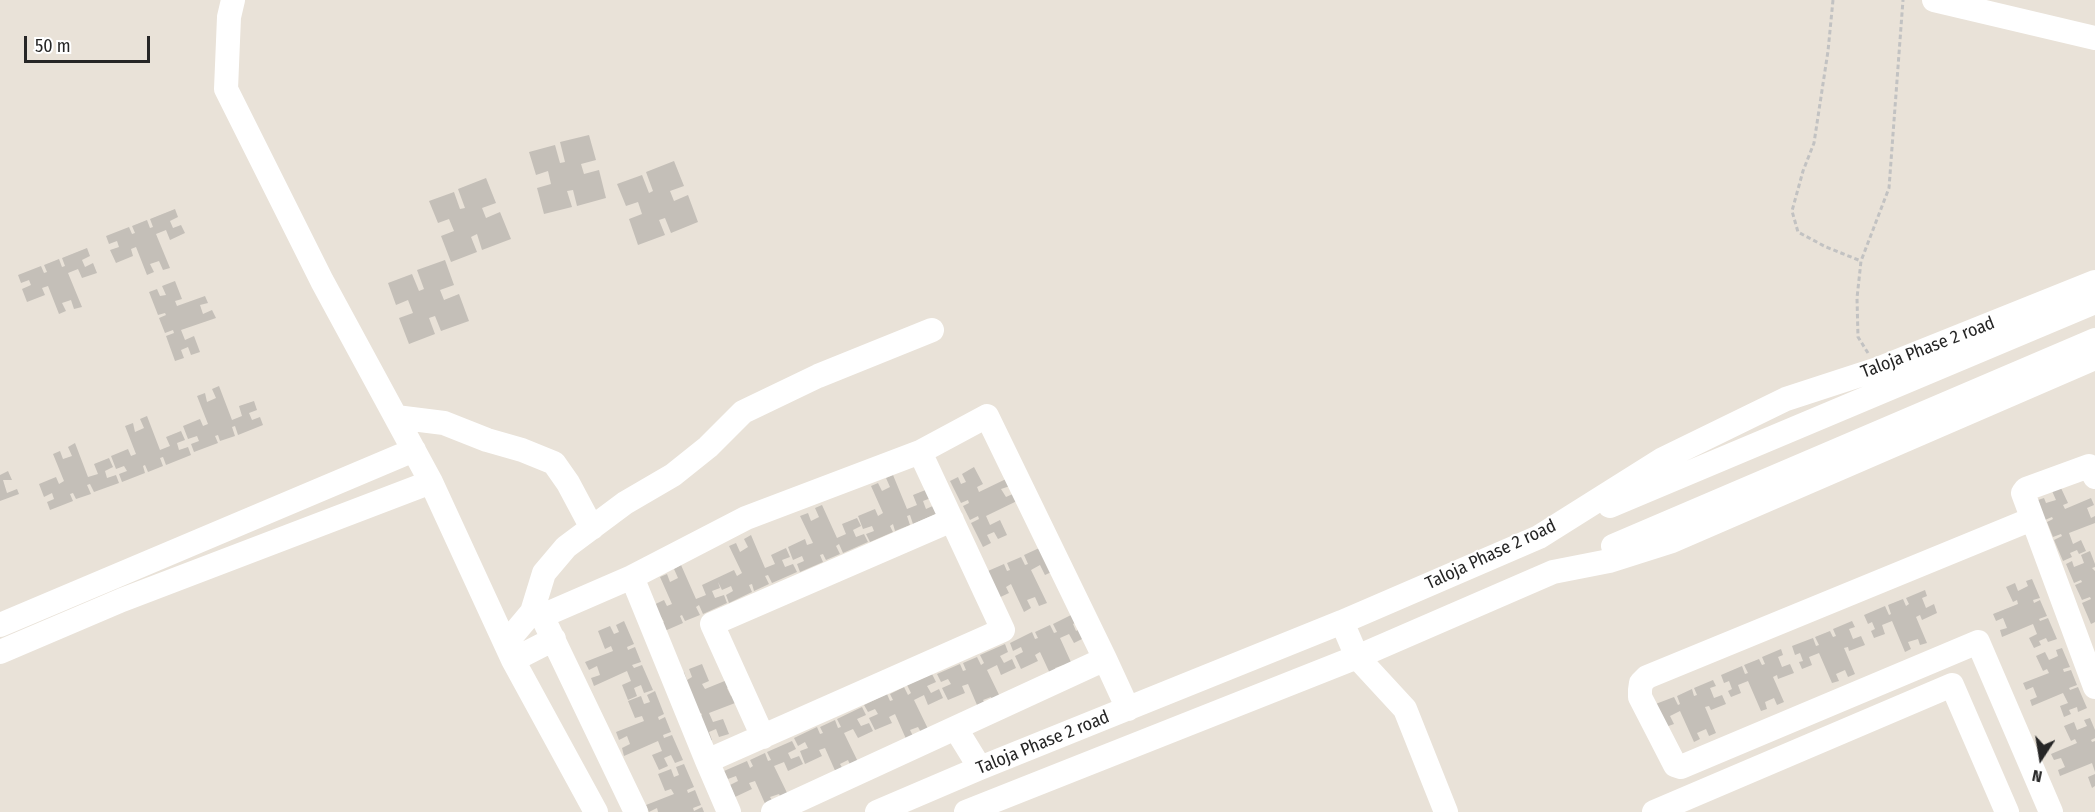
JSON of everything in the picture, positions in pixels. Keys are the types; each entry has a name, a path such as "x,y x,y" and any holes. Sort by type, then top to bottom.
{"street":[{"path":"233,0 229,17 226,89 322,281 431,482 509,651 596,812"},
{"path":"1934,0 2095,38"},
{"name":"Taloja Phase 2 road","path":"877,812 1342,622 1539,537 1663,459 1786,399 1878,369 2095,282"},
{"path":"1539,537 2095,302"},
{"path":"509,651 532,612 544,573 566,547 625,503 673,475 708,447 743,412 818,376 932,330"},
{"path":"1553,572 2095,340"},
{"name":"Taloja Phase 2 road","path":"966,812 1357,657 1553,572 1609,561 1672,541 2095,358"},
{"path":"636,812 542,616 632,576 746,518 920,452 987,416 1128,709"},
{"path":"396,417 444,423 554,463 568,483 592,528"},
{"path":"0,625 414,450"},
{"path":"707,761 1003,630 920,452"},
{"path":"2095,477 2089,466 2024,490 2023,493 2095,687"},
{"path":"0,652 123,600 431,482"},
{"path":"2032,519 1647,677 1641,683 1640,697 1677,766 1681,767 1866,687 1978,642 2051,812"},
{"path":"763,737 712,624 952,520"},
{"path":"632,576 729,812"},
{"path":"1342,622 1357,657 1405,709 1446,812"},
{"path":"509,651 554,639"},
{"path":"772,812 1105,659"},
{"path":"1665,810 1952,685 2007,812"},
{"path":"1866,687 1878,717"},
{"path":"956,729 980,768"},
{"path":"1735,745 1746,773"}],"path":[{"path":"1833,0 1814,143 1803,171 1792,211 1798,232 1826,247 1861,261"},
{"path":"1878,369 1858,337 1857,298 1861,261 1889,188 1903,0"}],"building":[{"path":"589,135 596,160 581,164 584,174 599,170 606,198 577,206 573,190 567,191 572,207 544,214 537,188 551,184 548,171 536,175 529,152 555,145 560,163 565,162 560,142"},
{"path":"674,161 684,186 670,191 674,201 688,195 698,222 671,233 665,218 659,220 665,235 638,245 629,219 642,214 638,202 626,206 617,184 642,175 649,193 653,191 646,172"},
{"path":"486,178 496,203 482,208 486,218 500,212 511,239 482,250 477,234 471,237 477,252 451,262 441,236 454,231 449,219 438,223 429,201 454,192 460,209 465,208 458,189"},
{"path":"175,209 178,217 170,221 173,228 181,225 185,233 170,240 166,230 156,234 170,268 163,270 159,261 150,264 154,272 147,275 136,247 131,249 133,256 116,263 110,250 119,247 117,241 109,244 106,236 129,227 132,234 135,233 132,226 147,220 150,228 153,227 150,219"},
{"path":"87,248 90,256 82,260 85,267 93,263 97,273 82,278 78,269 68,273 82,307 74,309 71,300 62,303 66,311 59,314 48,286 42,288 45,295 27,302 22,289 31,285 29,280 21,283 18,275 41,266 44,273 47,272 44,265 59,259 62,267 65,266 62,258"},
{"path":"445,260 454,285 440,290 444,300 459,294 469,321 441,331 435,316 429,318 435,334 409,344 399,318 413,313 408,300 396,305 388,283 412,274 419,291 424,289 417,270"},
{"path":"175,281 182,299 175,301 177,306 205,296 208,303 200,305 203,314 212,310 216,318 181,330 185,340 194,336 200,352 191,355 188,347 181,350 184,358 175,361 166,336 174,333 173,330 165,333 159,318 166,315 165,313 158,315 149,292 157,289 160,296 166,295 162,286"},
{"path":"219,386 232,420 242,416 239,406 254,401 257,410 249,413 252,420 260,417 263,425 238,435 235,426 232,427 235,436 220,441 218,435 215,436 218,443 194,452 191,444 199,441 197,436 188,439 183,426 200,419 203,426 208,424 197,396 205,393 207,402 216,398 212,389"},
{"path":"147,416 160,450 170,446 166,437 181,431 185,440 177,443 179,450 188,447 191,455 166,465 163,457 160,458 163,466 148,472 145,465 143,466 145,473 122,482 119,474 127,471 124,466 116,469 111,456 128,449 131,456 136,454 125,426 133,423 135,432 144,428 140,419"},
{"path":"75,443 88,477 98,474 94,464 109,458 113,467 105,471 107,478 116,475 119,483 94,492 90,484 87,485 91,494 76,499 73,493 70,494 73,501 50,510 47,502 54,499 52,493 44,497 39,484 56,477 59,484 64,481 53,454 60,451 63,459 72,456 68,447"},
{"path":"974,467 983,484 977,487 979,492 1006,479 1010,486 1001,489 1006,497 1015,493 1019,500 986,516 990,525 1000,520 1007,535 998,539 994,532 987,535 991,543 983,547 971,523 979,519 978,516 970,520 963,506 969,503 968,500 961,503 950,481 958,477 961,484 966,482 962,474"},
{"path":"8,471 12,480 3,480 7,493 17,489 19,494 0,501 0,475"},
{"path":"893,475 907,509 917,505 913,495 928,489 931,498 923,501 926,509 935,505 938,513 913,524 910,515 907,516 910,525 895,531 893,524 890,526 893,532 870,542 866,534 874,531 872,526 863,529 858,516 875,509 878,516 883,513 871,486 878,483 882,491 890,487 886,478"},
{"path":"2061,488 2068,503 2063,505 2065,509 2091,498 2094,505 2087,508 2091,518 2095,516 2095,523 2069,533 2073,544 2081,540 2086,551 2079,554 2077,550 2070,553 2072,557 2063,561 2054,540 2062,536 2061,534 2053,537 2047,522 2053,519 2052,517 2045,520 2038,500 2044,498 2046,503 2056,500 2052,491"},
{"path":"822,505 837,538 846,534 842,524 857,518 861,526 853,530 856,537 864,534 868,542 843,553 839,544 836,546 840,554 826,560 823,554 820,555 823,562 800,572 797,564 804,561 802,556 793,560 788,547 805,539 807,545 813,543 800,516 808,513 811,521 819,517 815,508"},
{"path":"751,535 765,568 775,564 771,555 786,548 790,557 782,560 785,567 793,564 797,572 772,583 768,575 765,576 769,584 754,591 752,584 749,585 752,592 729,603 726,595 733,591 731,586 722,590 718,582 720,588 712,591 715,598 724,595 727,603 703,614 699,605 696,607 700,615 685,621 682,615 680,616 683,623 660,633 656,625 664,622 661,617 653,620 647,608 664,600 667,606 672,604 660,577 667,574 670,582 678,578 674,569 681,565 696,599 706,595 702,585 734,570 737,576 742,573 729,546 736,543 740,552 748,547 744,539"},
{"path":"1048,544 1060,568 1045,575 1040,565 1031,570 1047,603 1039,606 1035,597 1027,600 1031,608 1024,612 1011,584 1006,587 1009,593 992,601 981,574 1004,564 1007,571 1010,570 1007,563 1021,557 1025,565 1028,564 1024,555"},
{"path":"2090,551 2095,564 2092,568 2095,571 2095,622 2091,624 2082,603 2091,599 2090,597 2082,600 2075,585 2082,582 2081,580 2074,583 2066,564 2072,561 2074,567 2084,563 2081,555"},
{"path":"2032,579 2040,598 2033,600 2034,603 2040,600 2047,616 2039,619 2040,621 2048,618 2057,639 2048,642 2046,638 2039,641 2041,645 2034,648 2029,638 2037,634 2033,624 2002,637 2000,630 2007,628 2003,618 1996,621 1993,614 2018,604 2017,600 2013,602 2006,587 2015,583 2018,591 2028,586 2026,581"},
{"path":"1925,590 1927,596 1922,598 1926,608 1934,604 1937,613 1922,620 1920,615 1916,617 1927,643 1920,645 1918,639 1908,642 1911,649 1905,652 1892,621 1882,625 1885,634 1874,638 1871,631 1875,629 1872,622 1868,624 1864,615 1885,606 1889,615 1891,614 1888,605 1903,599 1906,606 1909,604 1906,598"},
{"path":"1077,612 1081,620 1073,624 1076,631 1084,627 1088,636 1074,643 1069,634 1060,638 1075,671 1064,665 1055,668 1060,676 1053,680 1040,652 1035,655 1038,661 1021,669 1015,656 1023,652 1021,647 1013,651 1010,643 1032,632 1035,639 1038,638 1035,632 1050,625 1054,633 1057,632 1053,624"},
{"path":"624,621 634,644 627,647 628,650 635,647 641,662 632,665 634,668 642,665 653,690 644,693 641,685 634,688 637,696 628,700 622,685 631,681 627,671 594,686 591,678 600,675 597,666 589,670 585,662 613,651 611,646 605,649 598,631 610,626 614,634 619,632 616,625"},
{"path":"1852,621 1855,627 1849,629 1853,639 1861,636 1865,645 1849,651 1848,647 1844,648 1855,674 1848,677 1845,670 1836,674 1839,681 1832,683 1819,653 1809,657 1812,665 1802,669 1799,662 1803,661 1800,653 1795,655 1792,646 1813,638 1816,646 1819,645 1815,637 1830,631 1833,637 1836,636 1833,629"},
{"path":"1005,644 1008,652 1000,656 1004,663 1012,659 1016,668 1001,675 997,665 987,670 1003,703 995,705 991,697 983,700 987,708 980,712 968,684 962,686 965,693 948,700 942,688 951,684 948,679 941,682 937,674 960,664 963,671 966,670 963,663 977,657 981,665 984,663 980,655"},
{"path":"2062,648 2070,667 2063,669 2064,672 2071,670 2077,685 2069,688 2070,690 2078,687 2087,708 2078,712 2077,707 2069,710 2071,714 2064,717 2060,706 2068,703 2063,693 2032,706 2030,700 2037,697 2033,687 2026,690 2023,683 2049,673 2047,669 2043,671 2036,656 2045,652 2049,660 2058,656 2056,650"},
{"path":"1781,649 1783,655 1778,657 1782,667 1790,664 1794,673 1778,679 1777,675 1773,677 1784,702 1777,705 1774,698 1765,702 1767,709 1761,711 1748,681 1738,685 1741,693 1731,697 1728,691 1732,689 1729,681 1724,683 1721,675 1742,666 1745,674 1748,673 1744,665 1759,659 1762,665 1765,664 1762,657"},
{"path":"702,664 709,681 702,684 705,689 732,678 735,685 727,688 731,696 740,692 743,700 709,713 713,722 723,719 729,734 719,737 716,729 709,732 712,740 704,744 694,719 702,715 701,713 693,716 676,675 684,672 687,680 692,677 689,669"},
{"path":"932,674 936,682 927,686 931,693 939,689 943,698 928,705 924,695 914,700 930,733 923,736 918,727 910,730 914,738 907,741 895,714 889,717 892,723 875,730 869,718 878,714 875,709 868,712 864,705 887,694 890,701 893,700 890,694 904,687 908,695 911,693 907,685"},
{"path":"1713,680 1716,686 1710,688 1714,698 1722,695 1726,704 1711,710 1709,706 1705,707 1716,733 1709,736 1706,729 1697,733 1700,739 1694,742 1680,711 1670,716 1674,724 1663,728 1653,705 1674,697 1678,705 1680,704 1677,696 1692,689 1694,696 1697,695 1694,688"},
{"path":"655,691 664,714 658,717 659,720 665,717 671,732 663,735 664,738 672,735 683,760 675,763 671,755 664,758 668,766 659,770 652,755 662,751 658,741 624,756 622,748 630,744 627,736 619,740 616,732 644,721 642,716 635,718 628,701 641,696 644,704 650,702 647,695"},
{"path":"862,707 866,715 857,719 861,726 869,723 873,731 858,738 853,729 844,733 860,766 852,769 848,760 840,764 844,771 837,775 825,748 819,750 822,756 805,764 800,751 808,748 805,742 798,746 794,738 817,727 820,734 823,733 820,727 835,720 838,728 841,727 837,719"},
{"path":"2090,718 2095,730 2095,738 2091,740 2095,741 2095,772 2092,763 2060,776 2058,770 2065,767 2061,758 2054,760 2051,754 2077,743 2075,739 2071,741 2064,726 2074,722 2077,730 2087,726 2084,720"},
{"path":"792,741 796,749 788,753 791,759 799,756 803,764 788,771 784,762 774,766 790,799 783,802 779,794 770,797 775,805 767,808 755,781 749,783 752,789 735,797 730,785 738,781 736,776 728,779 724,771 747,761 750,768 753,766 750,760 765,753 768,761 771,760 767,752"},
{"path":"684,764 694,787 687,790 688,793 695,790 701,805 693,808 694,811 702,807 704,812 658,812 657,808 649,812 646,805 674,794 671,789 665,791 658,774 671,769 674,777 679,775 676,767"},
{"path":"2095,774 2095,786 2092,788 2088,777"}]}
